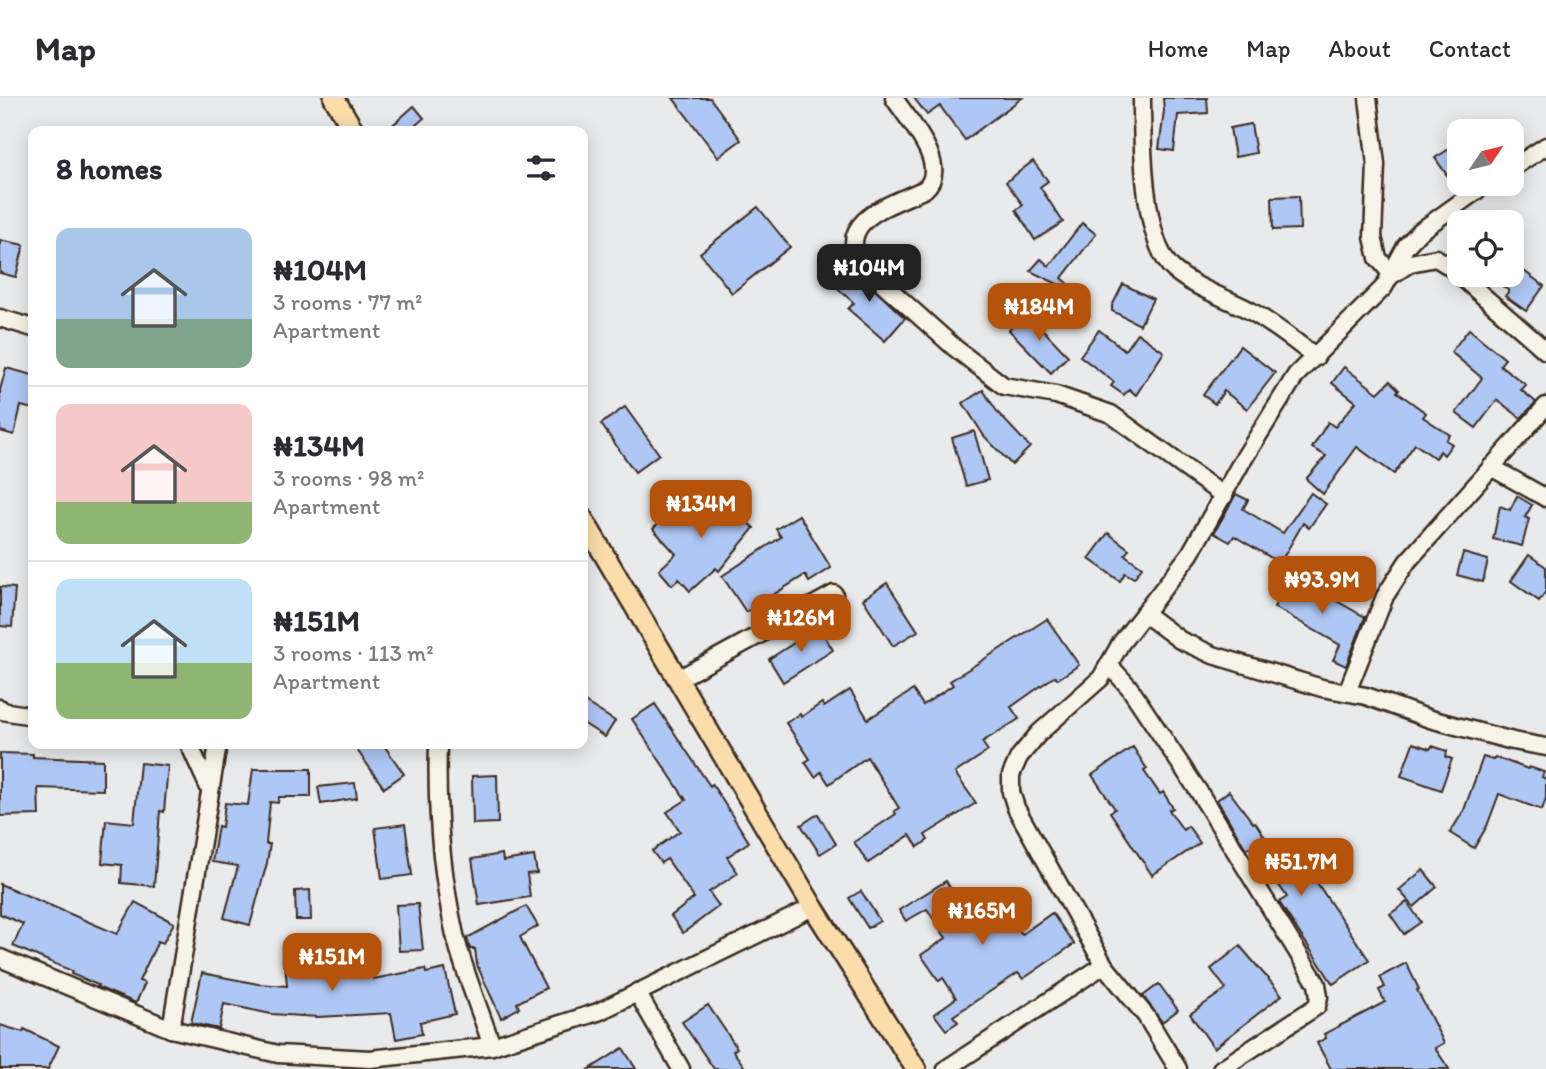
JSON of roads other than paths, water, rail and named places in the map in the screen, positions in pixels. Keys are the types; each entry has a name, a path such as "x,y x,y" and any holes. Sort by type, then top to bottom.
{"main road":[{"path":"334,98 351,126"},
{"path":"588,527 813,907 916,1069"}],"street":[{"path":"894,98 929,151 935,173 932,183 925,189 866,218 854,237 854,251 860,263 955,348 1004,386 1056,395 1111,415 1224,496"},
{"path":"1142,98 1143,155 1153,232 1161,253 1173,269 1260,317 1316,357"},
{"path":"1368,98 1376,164 1373,237 1378,258 1392,275"},
{"path":"1524,160 1546,146"},
{"path":"1178,1069 1146,1016 1104,965 1016,808 1010,792 1011,775 1019,757 1039,733 1101,678 1121,643 1190,554 1296,375 1384,287 1406,246 1419,232 1469,196"},
{"path":"1392,275 1410,263 1436,258 1449,266 1546,351"},
{"path":"0,318 28,326"},
{"path":"1347,692 1385,596 1407,562 1546,406"},
{"path":"1492,467 1546,498"},
{"path":"678,679 834,594"},
{"path":"1144,613 1180,640 1213,655 1322,688 1347,692 1430,719 1546,747"},
{"path":"1109,665 1129,687 1199,792 1317,984 1320,997 1317,1006 1221,1069"},
{"path":"0,708 28,715"},
{"path":"191,749 210,790"},
{"path":"171,1029 217,749"},
{"path":"438,749 442,862 456,937 492,1046"},
{"path":"0,958 171,1029 278,1054 289,1062 370,1059 492,1046 598,1012 813,907"},
{"path":"946,1069 1104,965"},
{"path":"637,992 681,1069"}]}
